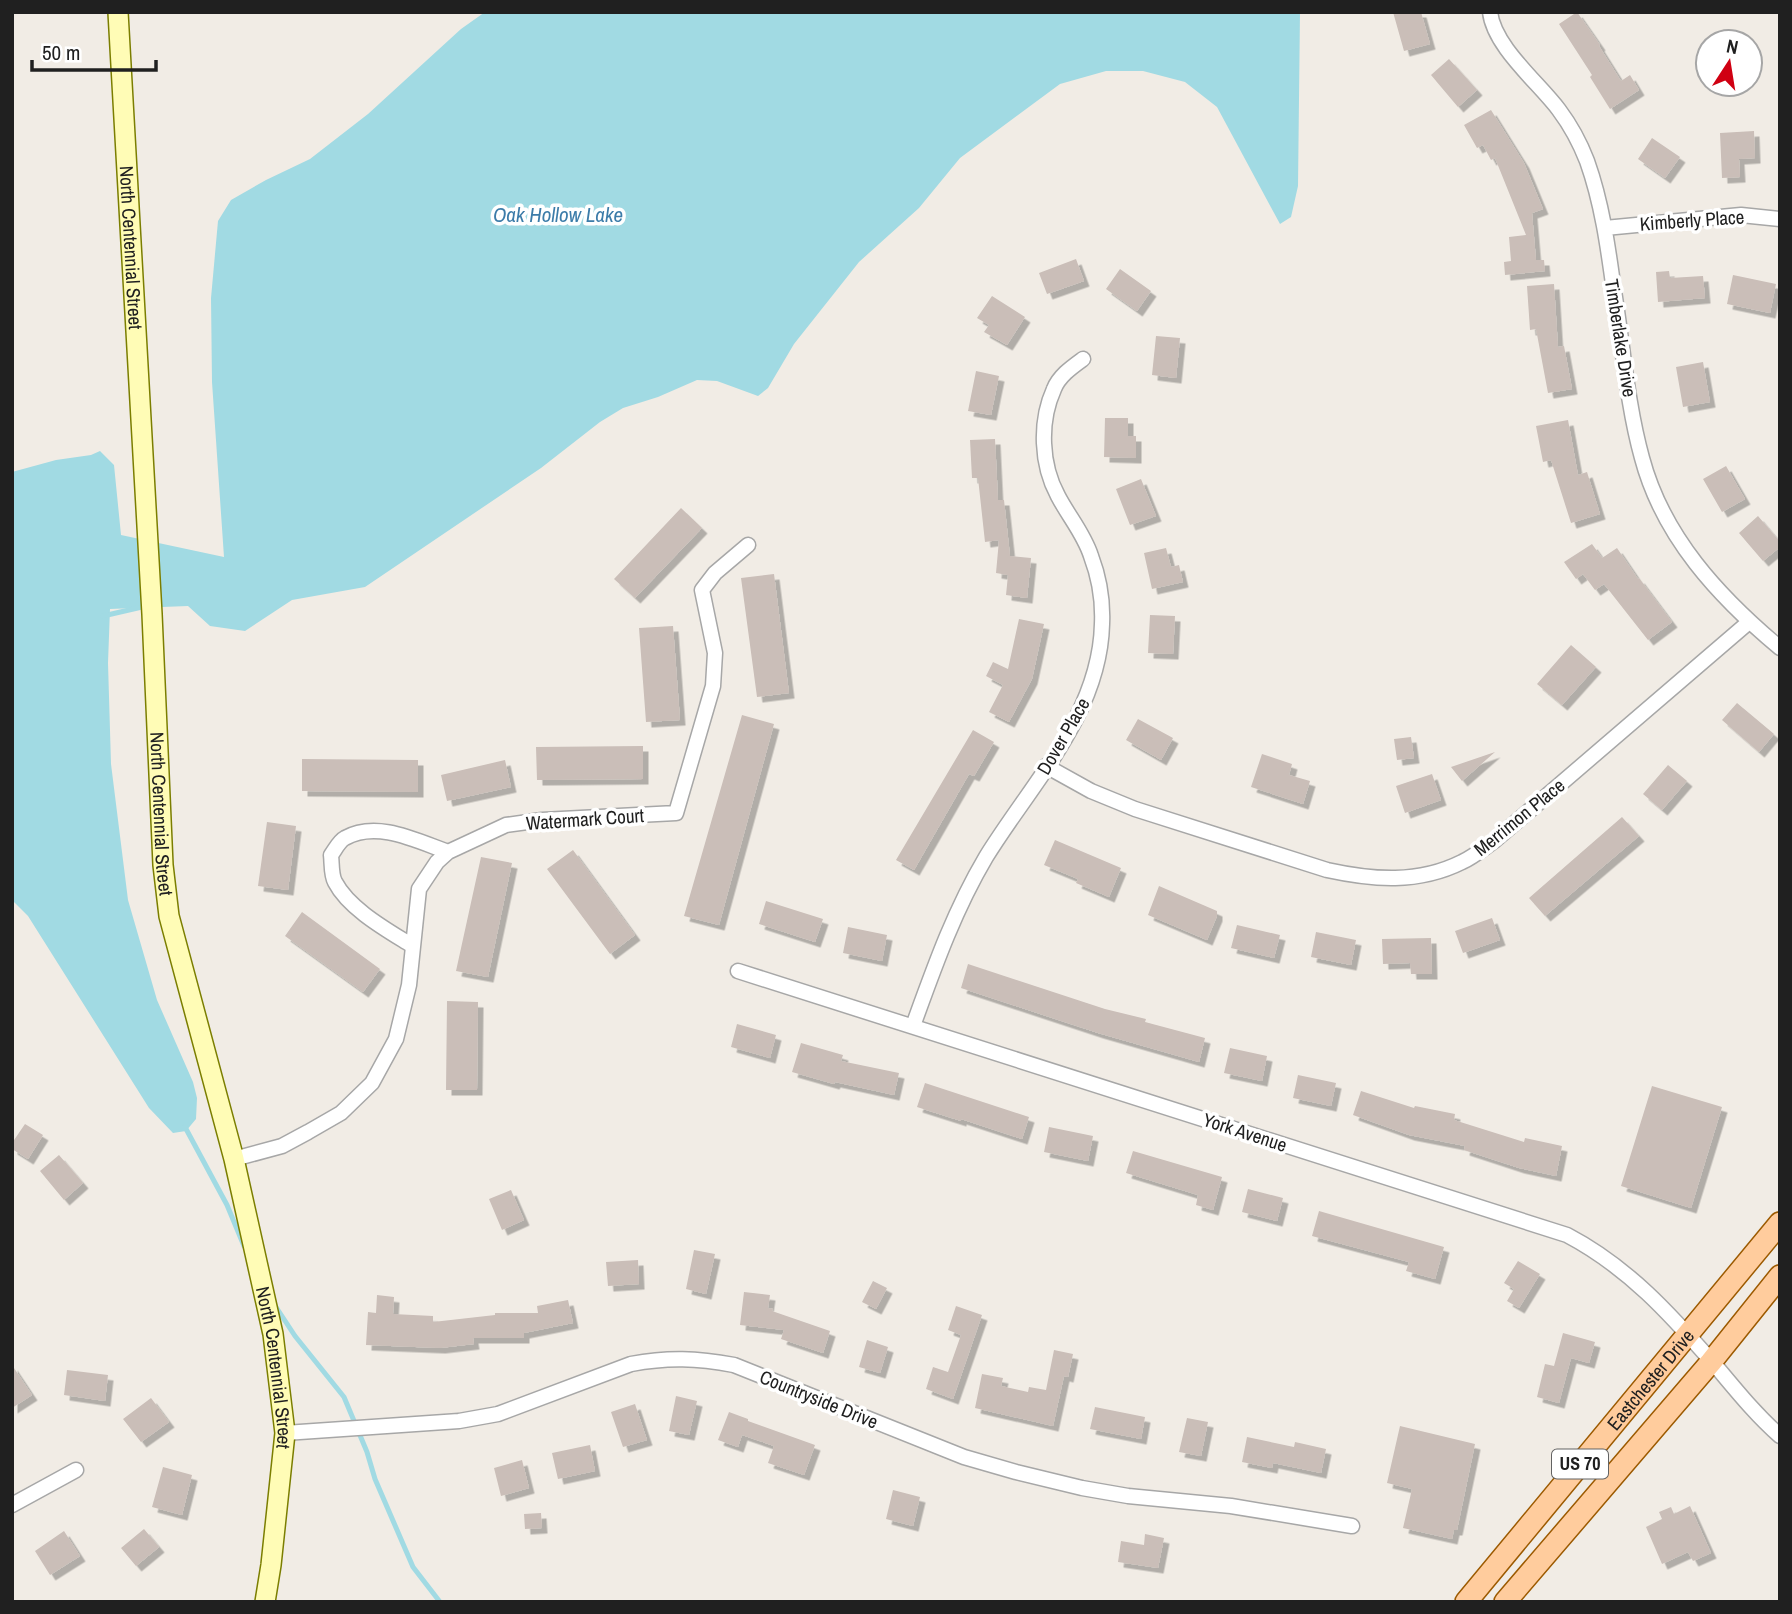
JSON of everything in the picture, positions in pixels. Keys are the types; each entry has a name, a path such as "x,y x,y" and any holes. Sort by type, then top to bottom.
{"main road":[{"name":"Eastchester Drive","path":"1466,1602 1780,1223"},
{"name":"Eastchester Drive","path":"1505,1602 1712,1362 1780,1276"}],"street":[{"name":"North Centennial Street","path":"118,12 148,535 163,865 169,916 233,1159 273,1334 285,1433 265,1602"},
{"name":"Timberlake Drive","path":"1490,12 1496,32 1560,111 1574,132 1587,160 1605,228 1634,423 1642,459 1653,490 1685,551 1727,601 1780,648"},
{"name":"Kimberly Place","path":"1605,228 1741,215 1780,219"},
{"name":"Dover Place","path":"913,1026 958,909 986,857 1075,722 1087,697 1097,664 1102,624 1100,589 1091,556 1077,524 1058,496 1048,471 1044,445 1045,418 1054,387 1065,373 1083,359"},
{"name":"Watermark Court","path":"233,1159 282,1146 308,1132 341,1113 372,1083 396,1039 409,985 418,889 437,862 448,852 506,825 542,820 676,813 713,686 715,653 702,590 715,573 748,545"},
{"name":"Merrimon Place","path":"1046,766 1091,791 1135,810 1327,870 1358,877 1395,880 1426,876 1463,862 1494,841 1749,622"},
{"path":"411,945 380,926 353,904 334,881 331,855 343,838 370,830 395,834 448,852"},
{"name":"York Avenue","path":"738,971 1567,1235 1620,1268 1688,1335 1780,1436"},
{"name":"Countryside Drive","path":"285,1433 459,1421 527,1405 631,1364 697,1358 734,1365 964,1457 1016,1472 1128,1496 1231,1506 1352,1526"},
{"path":"12,1506 76,1470"}],"water":[{"name":"Oak Hollow Lake","path":"485,12 1300,12 1298,186 1291,217 1280,224 1217,107 1185,82 1143,71 1106,71 1060,84 960,158 919,208 859,262 794,344 768,388 758,396 717,381 697,380 623,408 600,422 541,468 365,587 292,600 245,631 210,626 188,606 110,609 108,663 111,764 128,900 157,1000 193,1082 197,1098 196,1119 186,1131 173,1133 149,1108 28,916 12,900 12,472 100,451 114,465 121,535 224,557 212,382 211,298 218,221 231,200 310,159 368,114 461,29"}],"building":[{"path":"1393,12 1421,12 1430,44 1404,51"},
{"path":"1577,12 1621,81 1630,75 1639,90 1610,109 1559,24"},
{"path":"1449,59 1477,90 1458,107 1431,75"},
{"path":"1491,110 1524,163 1543,209 1532,213 1536,260 1544,260 1545,271 1505,275 1504,262 1511,261 1509,237 1526,235 1495,158 1491,160 1483,145 1477,148 1464,125"},
{"path":"1754,131 1755,158 1739,159 1740,177 1722,178 1720,133"},
{"path":"1652,138 1680,157 1665,178 1638,159"},
{"path":"1076,259 1084,281 1047,294 1039,273"},
{"path":"1120,269 1151,291 1137,311 1106,289"},
{"path":"1669,271 1670,278 1703,276 1705,298 1658,302 1656,272"},
{"path":"1733,275 1776,284 1770,313 1727,304"},
{"path":"1554,284 1558,347 1564,346 1572,389 1548,393 1536,329 1530,330 1527,286"},
{"path":"992,296 1025,317 1007,345 984,332 989,325 977,318"},
{"path":"1156,336 1180,338 1176,378 1152,375"},
{"path":"1703,362 1710,402 1683,407 1676,367"},
{"path":"976,371 999,376 991,415 968,411"},
{"path":"1105,418 1128,418 1128,436 1136,436 1136,458 1104,457"},
{"path":"1568,420 1578,475 1587,472 1600,514 1571,523 1551,460 1543,462 1536,426"},
{"path":"995,439 998,500 1004,500 1010,556 1031,558 1027,598 1006,595 1008,575 996,573 999,540 985,542 978,478 972,478 970,440"},
{"path":"1726,466 1745,499 1722,512 1703,479"},
{"path":"1141,479 1156,516 1130,525 1116,489"},
{"path":"681,508 702,528 635,598 614,579"},
{"path":"1758,516 1780,542 1780,547 1763,561 1739,533"},
{"path":"1592,544 1602,558 1617,548 1672,622 1648,640 1604,584 1595,590 1583,574 1576,579 1564,562"},
{"path":"1166,548 1171,567 1179,565 1183,582 1152,589 1144,553"},
{"path":"774,574 789,693 757,697 741,578"},
{"path":"1150,615 1175,616 1173,654 1148,653"},
{"path":"1019,619 1044,624 1032,679 1009,722 989,712 1003,685 986,676 993,662 1008,669"},
{"path":"673,626 680,720 646,722 639,628"},
{"path":"1571,645 1596,667 1562,705 1537,684"},
{"path":"1737,703 1774,734 1759,752 1722,720"},
{"path":"742,715 774,724 719,925 684,916"},
{"path":"1138,719 1173,738 1161,760 1126,740"},
{"path":"973,730 994,742 974,776 969,774 914,870 896,860"},
{"path":"1411,737 1414,758 1397,760 1394,739"},
{"path":"643,746 643,779 537,780 536,747"},
{"path":"1495,752 1462,781 1451,767"},
{"path":"1262,754 1292,764 1289,775 1310,781 1303,804 1251,787"},
{"path":"302,759 418,760 418,792 302,791"},
{"path":"505,760 511,787 447,801 441,775"},
{"path":"1668,765 1687,781 1662,810 1643,794"},
{"path":"1432,774 1441,800 1405,813 1396,786"},
{"path":"1622,817 1639,836 1545,916 1529,898"},
{"path":"267,822 296,826 288,890 258,886"},
{"path":"1055,840 1121,868 1109,897 1076,883 1078,879 1044,865"},
{"path":"573,850 635,935 610,954 547,869"},
{"path":"481,857 512,863 488,977 456,971"},
{"path":"1159,886 1217,911 1207,940 1148,915"},
{"path":"766,901 823,919 815,942 759,924"},
{"path":"302,912 380,969 363,992 285,936"},
{"path":"1492,918 1500,940 1463,953 1455,931"},
{"path":"1237,925 1280,935 1274,958 1231,948"},
{"path":"848,927 887,935 882,961 843,953"},
{"path":"1316,932 1356,940 1351,965 1311,957"},
{"path":"1431,938 1432,974 1411,974 1410,963 1383,964 1382,939"},
{"path":"968,964 1105,1009 1146,1019 1145,1022 1205,1038 1199,1062 1098,1033 961,988"},
{"path":"447,1001 478,1002 477,1090 446,1090"},
{"path":"737,1024 776,1035 770,1058 731,1047"},
{"path":"801,1043 843,1055 841,1061 899,1073 894,1095 835,1082 834,1084 792,1072"},
{"path":"1230,1048 1267,1056 1262,1081 1224,1073"},
{"path":"1298,1075 1336,1083 1331,1106 1293,1098"},
{"path":"925,1083 1029,1117 1022,1139 917,1107"},
{"path":"1652,1086 1722,1107 1691,1208 1621,1186"},
{"path":"1361,1091 1414,1108 1415,1106 1455,1114 1454,1120 1524,1142 1525,1138 1562,1146 1556,1176 1519,1168 1464,1150 1465,1146 1409,1135 1353,1115"},
{"path":"25,1124 43,1135 28,1159 12,1149 12,1143"},
{"path":"1049,1127 1093,1136 1088,1161 1044,1152"},
{"path":"1133,1151 1222,1177 1213,1210 1196,1205 1198,1195 1126,1173"},
{"path":"59,1155 83,1183 64,1200 40,1171"},
{"path":"1248,1189 1283,1198 1277,1221 1242,1212"},
{"path":"511,1190 524,1220 502,1230 489,1199"},
{"path":"1319,1211 1444,1247 1435,1279 1406,1271 1409,1262 1312,1236"},
{"path":"694,1250 715,1254 706,1294 686,1289"},
{"path":"638,1260 639,1284 608,1286 606,1262"},
{"path":"1518,1261 1540,1274 1519,1308 1507,1301 1514,1289 1504,1283"},
{"path":"873,1281 887,1288 876,1309 862,1302"},
{"path":"744,1292 770,1295 768,1308 773,1309 772,1311 830,1331 823,1353 781,1339 784,1330 740,1325"},
{"path":"377,1295 394,1297 393,1314 433,1316 433,1322 495,1313 538,1313 537,1306 568,1300 573,1323 524,1333 524,1338 473,1338 474,1344 440,1348 366,1345 368,1312 376,1313"},
{"path":"956,1306 982,1315 953,1399 926,1389 933,1367 948,1372 961,1335 948,1330"},
{"path":"1563,1333 1595,1342 1589,1363 1571,1358 1559,1403 1537,1397 1545,1364 1554,1366"},
{"path":"867,1340 888,1347 880,1373 859,1367"},
{"path":"1054,1350 1073,1354 1068,1377 1064,1376 1053,1426 975,1408 982,1374 1003,1378 1001,1386 1028,1392 1029,1387 1046,1390"},
{"path":"12,1365 32,1395 12,1408"},
{"path":"67,1370 108,1375 105,1401 64,1395"},
{"path":"676,1396 697,1401 689,1435 669,1431"},
{"path":"151,1398 169,1422 141,1442 123,1419"},
{"path":"635,1404 647,1440 623,1447 611,1412"},
{"path":"1095,1407 1145,1417 1141,1439 1090,1429"},
{"path":"729,1412 815,1445 804,1475 768,1463 774,1446 742,1435 738,1447 718,1440"},
{"path":"1187,1418 1208,1422 1201,1456 1179,1452"},
{"path":"1400,1426 1475,1444 1457,1530 1454,1530 1452,1539 1403,1528 1412,1489 1387,1483"},
{"path":"1247,1437 1294,1447 1295,1442 1326,1449 1321,1473 1273,1463 1272,1468 1242,1462"},
{"path":"590,1445 595,1471 558,1479 552,1453"},
{"path":"522,1460 529,1488 501,1496 494,1468"},
{"path":"163,1467 192,1475 182,1515 152,1507"},
{"path":"893,1490 920,1497 913,1526 886,1519"},
{"path":"1690,1506 1711,1553 1693,1561 1688,1552 1662,1564 1646,1527 1662,1519 1659,1512 1671,1507 1674,1514"},
{"path":"541,1513 542,1528 525,1529 524,1514"},
{"path":"144,1529 159,1547 136,1566 121,1548"},
{"path":"64,1531 80,1556 50,1575 35,1551"},
{"path":"1145,1534 1164,1538 1158,1568 1118,1562 1121,1541 1144,1545"}],"waterway":[{"path":"103,616 142,607"},
{"path":"185,1127 227,1205 244,1246"},
{"path":"274,1304 295,1336 344,1397 375,1479 413,1567 440,1602"}]}
